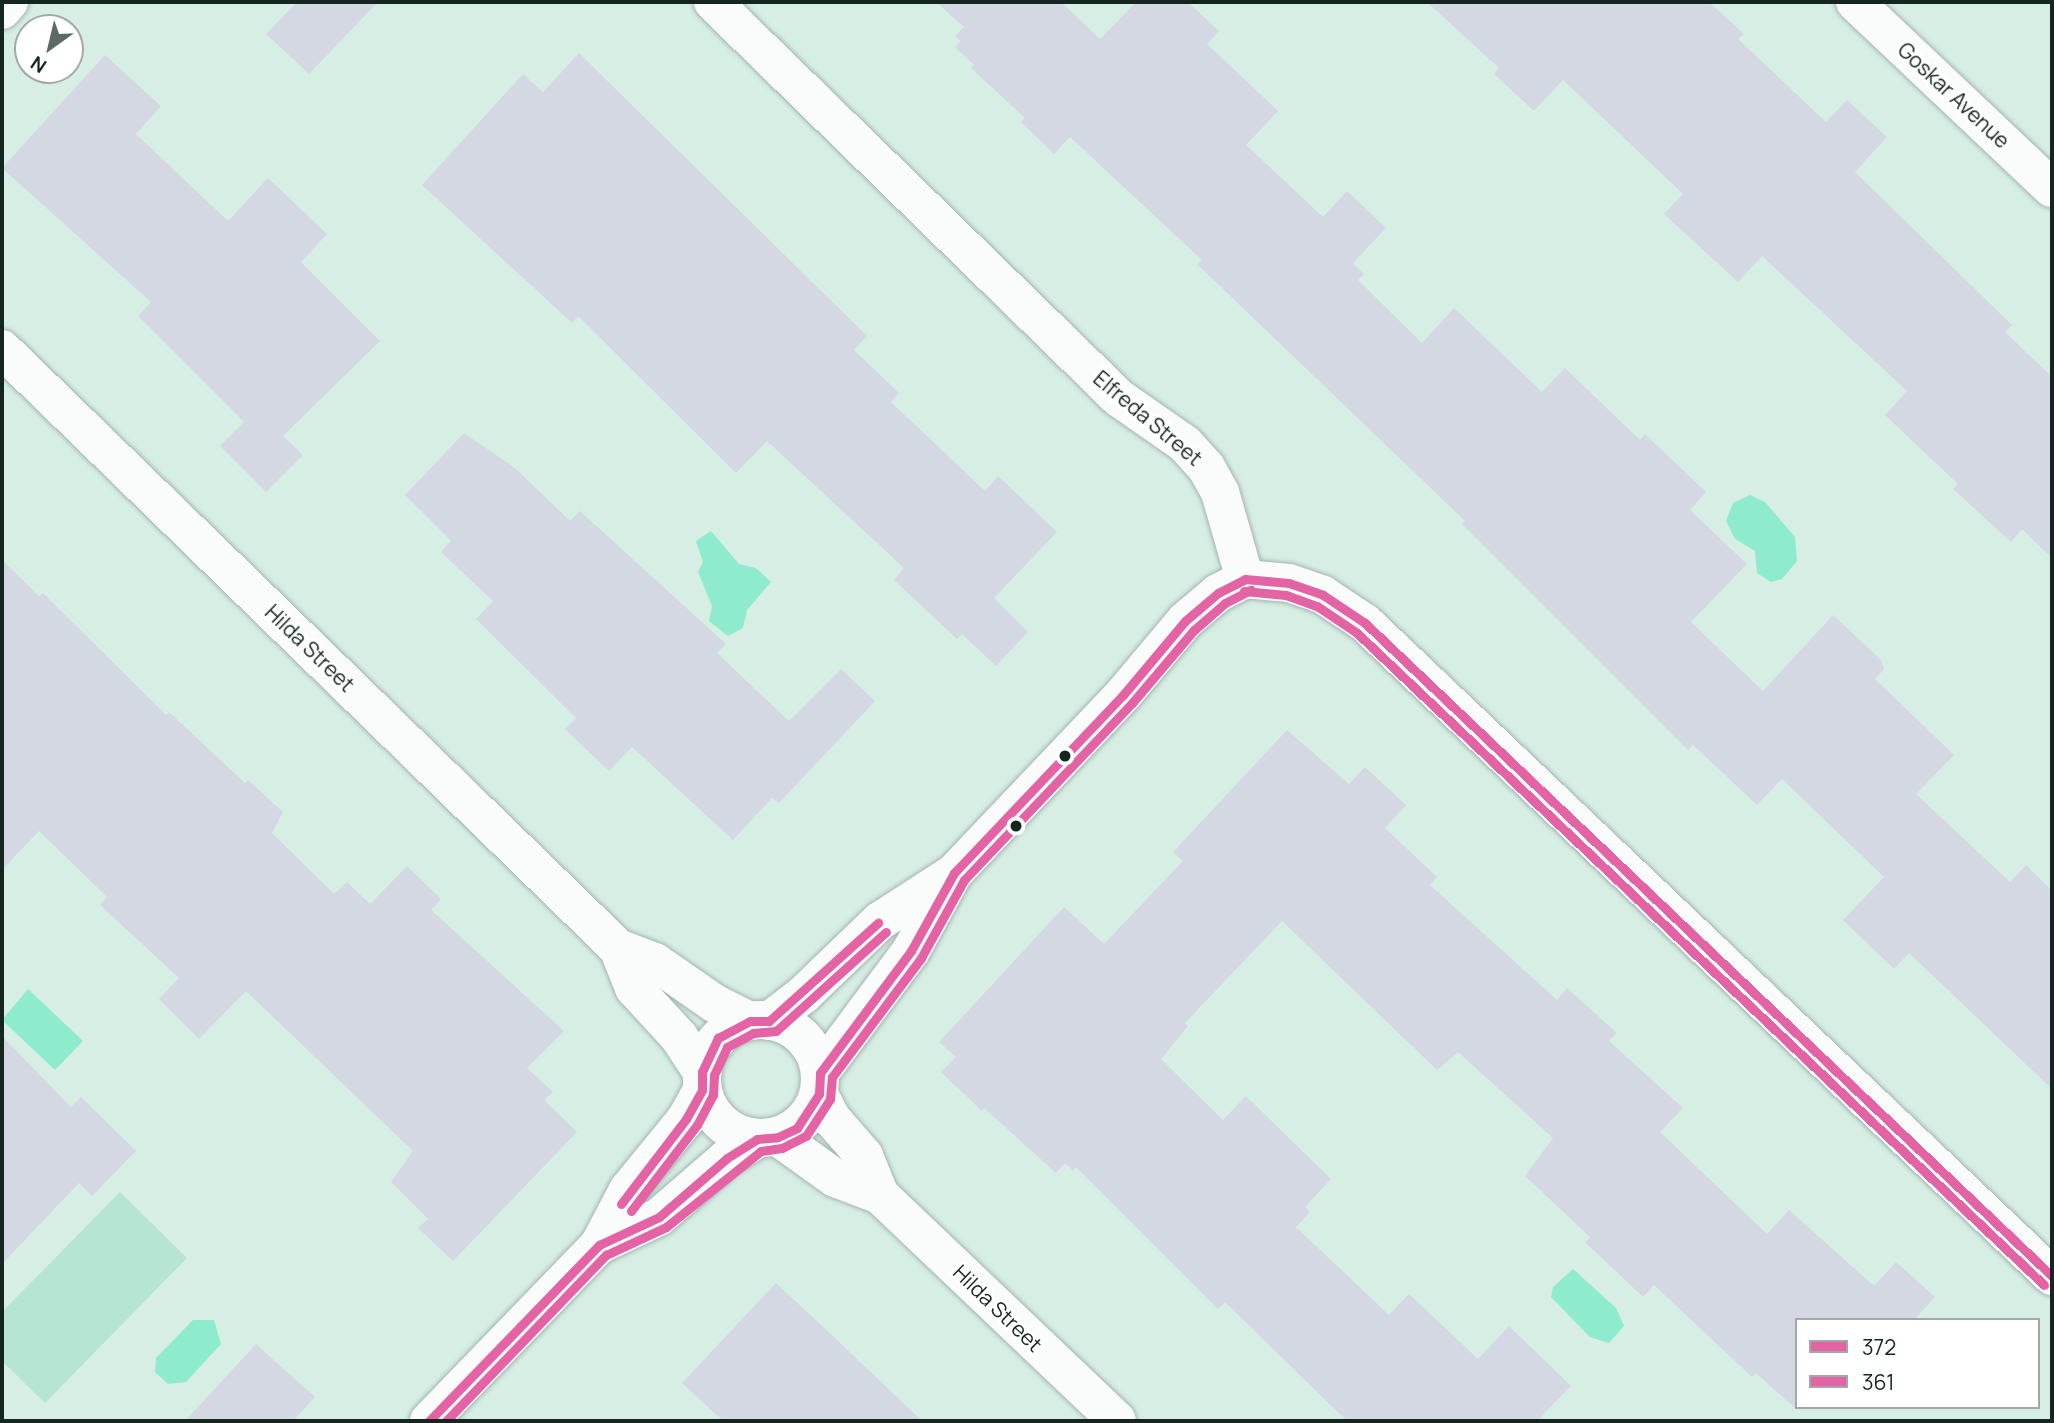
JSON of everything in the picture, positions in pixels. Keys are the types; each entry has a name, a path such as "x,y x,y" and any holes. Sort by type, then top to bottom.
{"street":[{"path":"2,10 9,2"},
{"name":"Elfreda Street","path":"713,2 1119,398 1185,444 1206,467 1220,492 1245,579"},
{"name":"Goskar Avenue","path":"1856,2 2052,188"},
{"name":"Hilda Street","path":"2,349 618,948 655,962 714,1003 760,1021"},
{"path":"429,1421 599,1245 628,1190 686,1119 718,1038 760,1021 803,995 880,922 954,873 1123,695 1185,621 1218,593 1245,579 1289,583 1323,595 1365,623 2052,1276"},
{"path":"599,1245 659,1217 727,1158 768,1138 797,1128 820,1083 911,951 954,873"},
{"name":"Hilda Street","path":"618,948 634,988 679,1037 702,1081"},
{"path":"760,1021 802,1036 815,1053 820,1083"},
{"path":"702,1081 720,1123 768,1138"},
{"name":"Hilda Street","path":"820,1083 832,1119 864,1156 880,1195"},
{"name":"Hilda Street","path":"768,1138 835,1178 880,1195 1117,1421"}],"shaded area":[{"path":"1750,495 1765,502 1795,537 1797,561 1782,579 1771,582 1757,573 1755,551 1735,539 1726,521 1733,503"},
{"path":"711,531 739,564 756,568 771,582 747,610 743,628 728,636 709,621 712,606 698,572 703,562 696,541"},
{"path":"28,989 83,1041 55,1070 2,1020"},
{"path":"120,1192 187,1258 45,1403 2,1361 2,1312"},
{"path":"1573,1269 1616,1308 1624,1326 1609,1343 1590,1337 1551,1297 1553,1287"},
{"path":"193,1320 214,1320 221,1344 186,1382 168,1384 155,1372 156,1358"}],"building":[{"path":"297,2 378,2 309,74 266,34"},
{"path":"936,2 1061,2 1100,39 1136,2 1188,2 1219,31 1207,44 1278,111 1246,145 1323,217 1347,191 1386,228 1353,263 1364,274 1358,280 1422,343 1454,308 1542,392 1565,368 1640,440 1645,434 1706,492 1690,510 1747,564 1691,622 1763,691 1833,615 1881,660 1884,669 1875,679 1954,755 1916,794 2010,882 2026,865 2052,891 2052,1089 1909,953 1894,969 1843,920 1884,877 1782,779 1757,805 1693,745 1688,750 1462,524 1465,521 1197,264 1202,260 1070,137 1054,154 1021,122 1025,118 971,68 974,65 955,47 961,41 955,36 964,27"},
{"path":"1427,2 1709,2 1744,34 1738,39 1826,122 1847,100 1887,137 1855,172 2012,325 2005,332 2052,377 2052,558 2022,529 2011,542 1953,489 1958,484 1885,415 1907,391 1762,256 1738,282 1664,214 1683,194 1563,80 1534,111 1494,74 1499,68"},
{"path":"579,53 867,336 854,350 899,393 891,402 985,491 998,476 1057,532 994,598 1028,632 996,666 962,634 957,639 894,580 904,568 767,441 736,473 578,316 572,323 422,185 523,74 543,92"},
{"path":"105,55 161,106 136,134 228,221 268,178 327,234 301,262 380,341 283,436 303,455 266,492 220,446 244,422 138,316 151,302 2,168 79,84 84,84 84,78"},
{"path":"464,433 515,468 570,521 580,511 726,644 717,653 789,721 841,669 875,701 779,803 772,798 733,840 632,747 609,771 565,729 576,718 476,619 493,601 441,552 451,541 405,495"},
{"path":"2,560 39,596 43,593 166,715 169,712 245,783 248,780 283,812 272,833 334,894 347,882 370,904 407,866 441,899 431,910 564,1031 527,1068 553,1092 544,1100 577,1132 453,1261 418,1228 428,1219 391,1182 413,1151 246,991 199,1039 159,999 179,978 100,905 107,897 39,831 2,870"},
{"path":"1287,730 1349,784 1365,767 1406,805 1385,828 1437,877 1430,885 1557,1000 1567,988 1617,1033 1609,1041 1683,1108 1660,1132 1767,1234 1789,1210 1874,1286 1896,1262 1935,1297 1916,1318 1795,1318 1795,1408 1756,1373 1752,1377 1654,1285 1643,1297 1585,1242 1590,1237 1525,1176 1553,1138 1458,1052 1437,1070 1282,921 1185,1023 1188,1026 1161,1059 1223,1120 1246,1096 1331,1179 1305,1207 1310,1212 1296,1227 1389,1315 1409,1294 1478,1359 1509,1326 1571,1386 1537,1421 1347,1421 1225,1302 1218,1309 1076,1167 1073,1171 1065,1163 1056,1173 984,1108 982,1111 941,1072 956,1057 939,1042 1064,907 1104,944 1183,861 1173,852"},
{"path":"2,1036 71,1107 81,1097 136,1151 92,1196 79,1183 2,1264"},
{"path":"776,1283 922,1421 723,1421 682,1383"},
{"path":"256,1344 315,1397 293,1421 185,1421"}],"transit line":[{"name":"372","path":"1245,579 1289,583 1323,595 1365,623 2052,1276"},
{"name":"372","path":"429,1421 599,1245 659,1217 727,1158 757,1139 778,1137 797,1128 819,1094 820,1073 911,951 954,873 1123,695 1185,621 1218,593 1245,579"},
{"name":"361","path":"446,1421 606,1255 666,1227 761,1151 782,1148 806,1136 830,1099 832,1077 921,958 964,880 1132,703 1194,630 1225,603 1251,590"},
{"name":"361","path":"1244,591 1286,595 1317,606 1357,633 2044,1285"},
{"name":"372","path":"621,1204 686,1119 702,1090 702,1072 718,1038 750,1021 769,1021 878,923"},
{"name":"361","path":"631,1211 697,1125 713,1095 714,1075 727,1047 753,1033 776,1031 886,932"}]}
